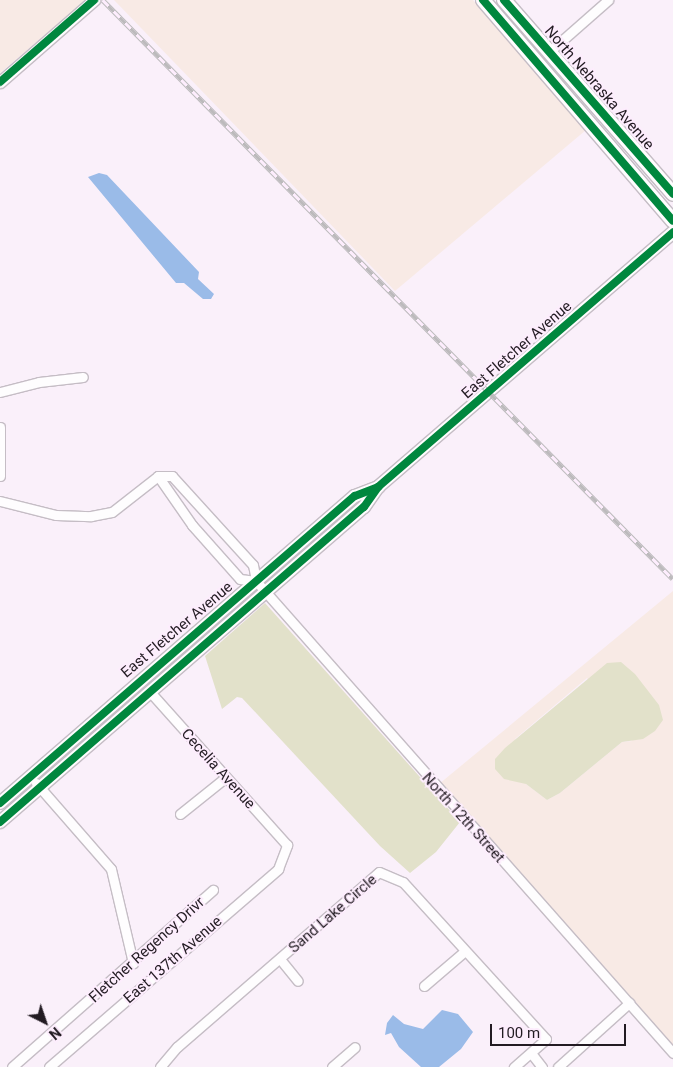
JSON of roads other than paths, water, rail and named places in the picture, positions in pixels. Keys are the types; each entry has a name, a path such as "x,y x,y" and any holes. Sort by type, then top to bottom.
{"main road":[{"name":"North Nebraska Avenue","path":"482,0 673,221"},
{"name":"North Nebraska Avenue","path":"504,0 673,194"},
{"name":"East Fletcher Avenue","path":"0,822 364,507 378,487 673,232"},
{"name":"East Fletcher Avenue","path":"0,804 209,620 355,496 378,487"},
{"path":"150,692 166,668 195,642 209,620"}],"street":[{"path":"0,82 94,0"},
{"path":"549,52 608,0"},
{"path":"502,23 515,12"},
{"path":"0,392 39,382 83,378"},
{"path":"0,426 0,476"},
{"path":"0,501 56,515 112,512 158,476 172,476 253,565 256,582 240,579 192,525 158,476"},
{"name":"North 12th Street","path":"256,582 673,1053"},
{"name":"Cecelia Avenue","path":"150,692 287,845"},
{"path":"30,778 111,869 133,963"},
{"path":"180,814 225,778"},
{"name":"East 137th Avenue","path":"49,1067 278,869 287,845"},
{"name":"Sand Lake Circle","path":"160,1067 178,1047 379,872 403,882 546,1039 514,1067"},
{"name":"Fletcher Regency Drivr","path":"12,1067 133,963 213,890"},
{"path":"424,986 465,950"},
{"path":"280,959 298,981"},
{"path":"558,1067 629,1003"},
{"path":"332,1067 355,1047"},
{"path":"531,1053 542,1067"}],"water":[{"path":"99,173 107,175 199,272 198,279 214,294 211,299 203,299 184,283 176,283 88,177"},
{"path":"442,1010 458,1014 473,1032 461,1049 439,1067 421,1067 399,1047 391,1033 385,1035 387,1023 393,1015 404,1024 423,1029"}],"railway":[{"path":"103,0 673,579"}]}
